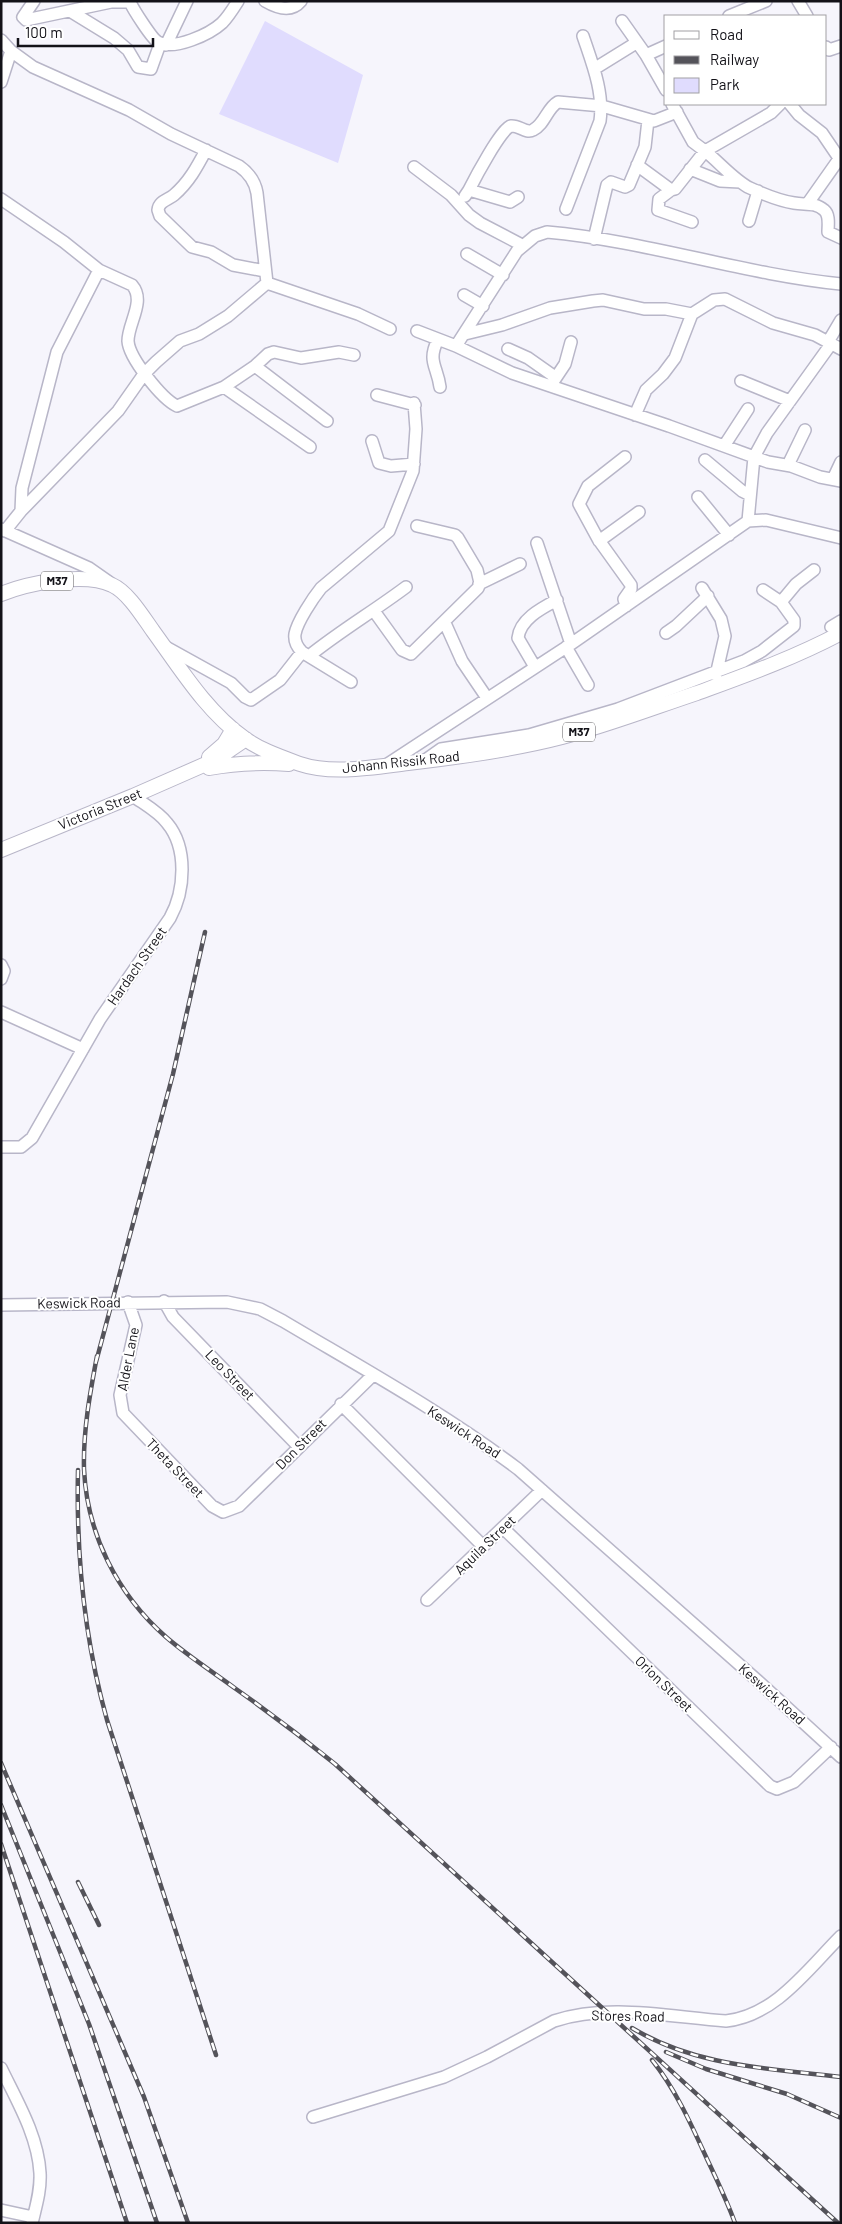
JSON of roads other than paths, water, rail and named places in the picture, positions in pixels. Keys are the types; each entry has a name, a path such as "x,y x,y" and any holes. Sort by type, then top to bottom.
{"main road":[{"name":"M37","path":"1,594 20,587 45,582 90,580 113,585"},
{"name":"Johann Rissik Road","path":"113,585 135,606 207,705 233,729 266,750 303,765 352,769 520,747 562,737 713,687 802,654 837,627"},
{"name":"Victoria Street","path":"199,766 224,744 233,729"},
{"name":"Victoria Street","path":"1,850 222,757 246,739"},
{"path":"186,772 234,764 264,762 303,765"}],"street":[{"path":"34,1 24,14 23,17 26,20 111,2 130,1 134,12 155,41 163,44 180,44 220,24 238,1"},
{"path":"70,11 114,38 128,50 138,67 151,69 187,1"},
{"path":"265,1 281,9 296,6 301,1"},
{"path":"737,15 766,1"},
{"path":"798,1 806,15"},
{"path":"622,21 646,55 664,86"},
{"path":"566,209 600,121 602,106 594,69 582,36"},
{"path":"1,40 11,51 33,67 129,110 243,169 256,185 267,284"},
{"path":"594,69 636,43"},
{"path":"827,48 832,50 841,46"},
{"path":"646,55 664,47"},
{"path":"1,82 11,51"},
{"path":"459,203 469,190 492,148 506,128 513,126 529,132 534,130 543,122 554,104 558,102 602,106 654,121 674,108 693,142 725,167 740,182 758,191 795,203 808,203 826,212 828,232 841,238"},
{"path":"692,222 658,210 659,199 671,190 675,190 705,151 771,113 779,105"},
{"path":"791,105 799,116 822,133 840,160 808,203"},
{"path":"594,239 606,185 611,182 625,187 629,185 645,147 648,120"},
{"path":"830,144 841,139"},
{"path":"206,150 194,174 187,182 159,204 160,216 192,247 211,252 233,265 265,271"},
{"path":"637,165 671,190"},
{"path":"414,167 451,195 480,223 522,245"},
{"path":"690,169 720,181 740,182"},
{"path":"469,190 510,202 518,197"},
{"path":"749,221 758,191"},
{"path":"1,199 64,242 99,270 132,285 136,289 137,302 128,343 133,358 144,374 176,406 224,386 255,366 268,354 274,352 301,358 339,352 354,355"},
{"path":"456,346 522,245 535,236 547,232 646,247 764,274 841,284"},
{"path":"467,254 503,275"},
{"path":"21,510 22,488 56,352 99,270"},
{"path":"3,530 118,411 144,374 180,341 210,328 267,284"},
{"path":"267,284 358,314 390,329"},
{"path":"464,294 483,306"},
{"path":"465,334 502,325 550,308 603,300 644,309 666,309 692,314"},
{"path":"635,415 646,390 663,374 675,358 692,314 714,300 724,300 773,323 815,336 833,345"},
{"path":"748,521 754,457 767,433 833,345 841,320"},
{"path":"417,331 456,346 512,373 553,381 635,415 768,462 788,465 820,477 837,480 841,462"},
{"path":"438,339 432,358 439,376 440,387"},
{"path":"553,381 564,364 571,342"},
{"path":"508,350 528,358 553,381"},
{"path":"255,366 327,421"},
{"path":"741,381 790,401"},
{"path":"224,386 310,447"},
{"path":"351,682 305,654 297,647 295,634 316,594 389,531 413,471 416,428 414,404 377,395"},
{"path":"724,446 748,409"},
{"path":"788,465 794,448 805,430"},
{"path":"372,441 379,463 391,466 414,464"},
{"path":"625,457 588,486 579,504 599,541 631,585 631,589 624,599 626,606"},
{"path":"705,460 742,491 750,495"},
{"path":"698,497 729,535"},
{"path":"599,541 639,512"},
{"path":"384,766 626,606 748,521 766,520 841,538"},
{"path":"417,526 455,535 477,570 479,584"},
{"name":"Johann Rissik Road","path":"3,530 89,568 113,585"},
{"path":"537,543 556,600 568,645 588,684"},
{"path":"374,611 402,650 411,654 445,623 479,584 520,564"},
{"path":"781,602 796,584 814,570"},
{"path":"164,646 230,683 251,700 280,680 305,654 374,611 406,587"},
{"path":"424,761 441,749 529,735 618,709 744,661 762,651 794,626 794,620 781,602 763,590"},
{"path":"666,633 676,626 705,592 721,619 725,636 713,687"},
{"path":"535,667 518,638 518,634 524,624 536,612 556,600"},
{"path":"445,623 465,666 487,698"},
{"name":"Hardach Street","path":"1,1147 22,1147 32,1138 100,1019 170,918 178,903 181,887 180,851 176,836 166,822 133,796"},
{"path":"1,965 4,971 1,979"},
{"path":"1,1012 83,1049"},
{"name":"Keswick Road","path":"1,1305 164,1301 227,1302 260,1309 373,1375 488,1447 542,1490 841,1757"},
{"name":"Leo Street","path":"164,1301 173,1317 299,1446"},
{"name":"Alder Lane","path":"125,1417 121,1409 120,1395 136,1325 128,1302"},
{"name":"Don Street","path":"229,1510 239,1506 341,1404 373,1375"},
{"path":"341,1404 484,1546"},
{"name":"Theta Street","path":"125,1417 212,1506 223,1512 229,1510"},
{"name":"Aquila Street","path":"427,1600 542,1490"},
{"name":"Orion Street","path":"503,1528 770,1786 777,1789 794,1782 831,1747"},
{"name":"Stores Road","path":"313,2117 444,2077 487,2057 554,2021 566,2018 610,2012 726,2022 742,2020 765,2008 780,1997 841,1936"},
{"path":"1,2068 32,2134 40,2173 39,2193 33,2220 1,2210"}],"railway":[{"path":"96,1362 173,1074 205,932"},
{"path":"97,1356 86,1426 84,1469 86,1493 98,1539 119,1582 133,1602 166,1637 183,1651 274,1716 335,1764 838,2223"},
{"path":"78,1470 80,1565 87,1627 99,1689 107,1720 216,2055"},
{"path":"1,1763 144,2097 188,2223"},
{"path":"1,1805 89,2024 157,2223"},
{"path":"1,1844 127,2223"},
{"path":"78,1882 99,1925"},
{"path":"632,2028 657,2041 707,2058 760,2068 841,2077"},
{"path":"666,2052 706,2069 787,2094 841,2118"},
{"path":"652,2060 661,2071 695,2133 735,2223"}]}
